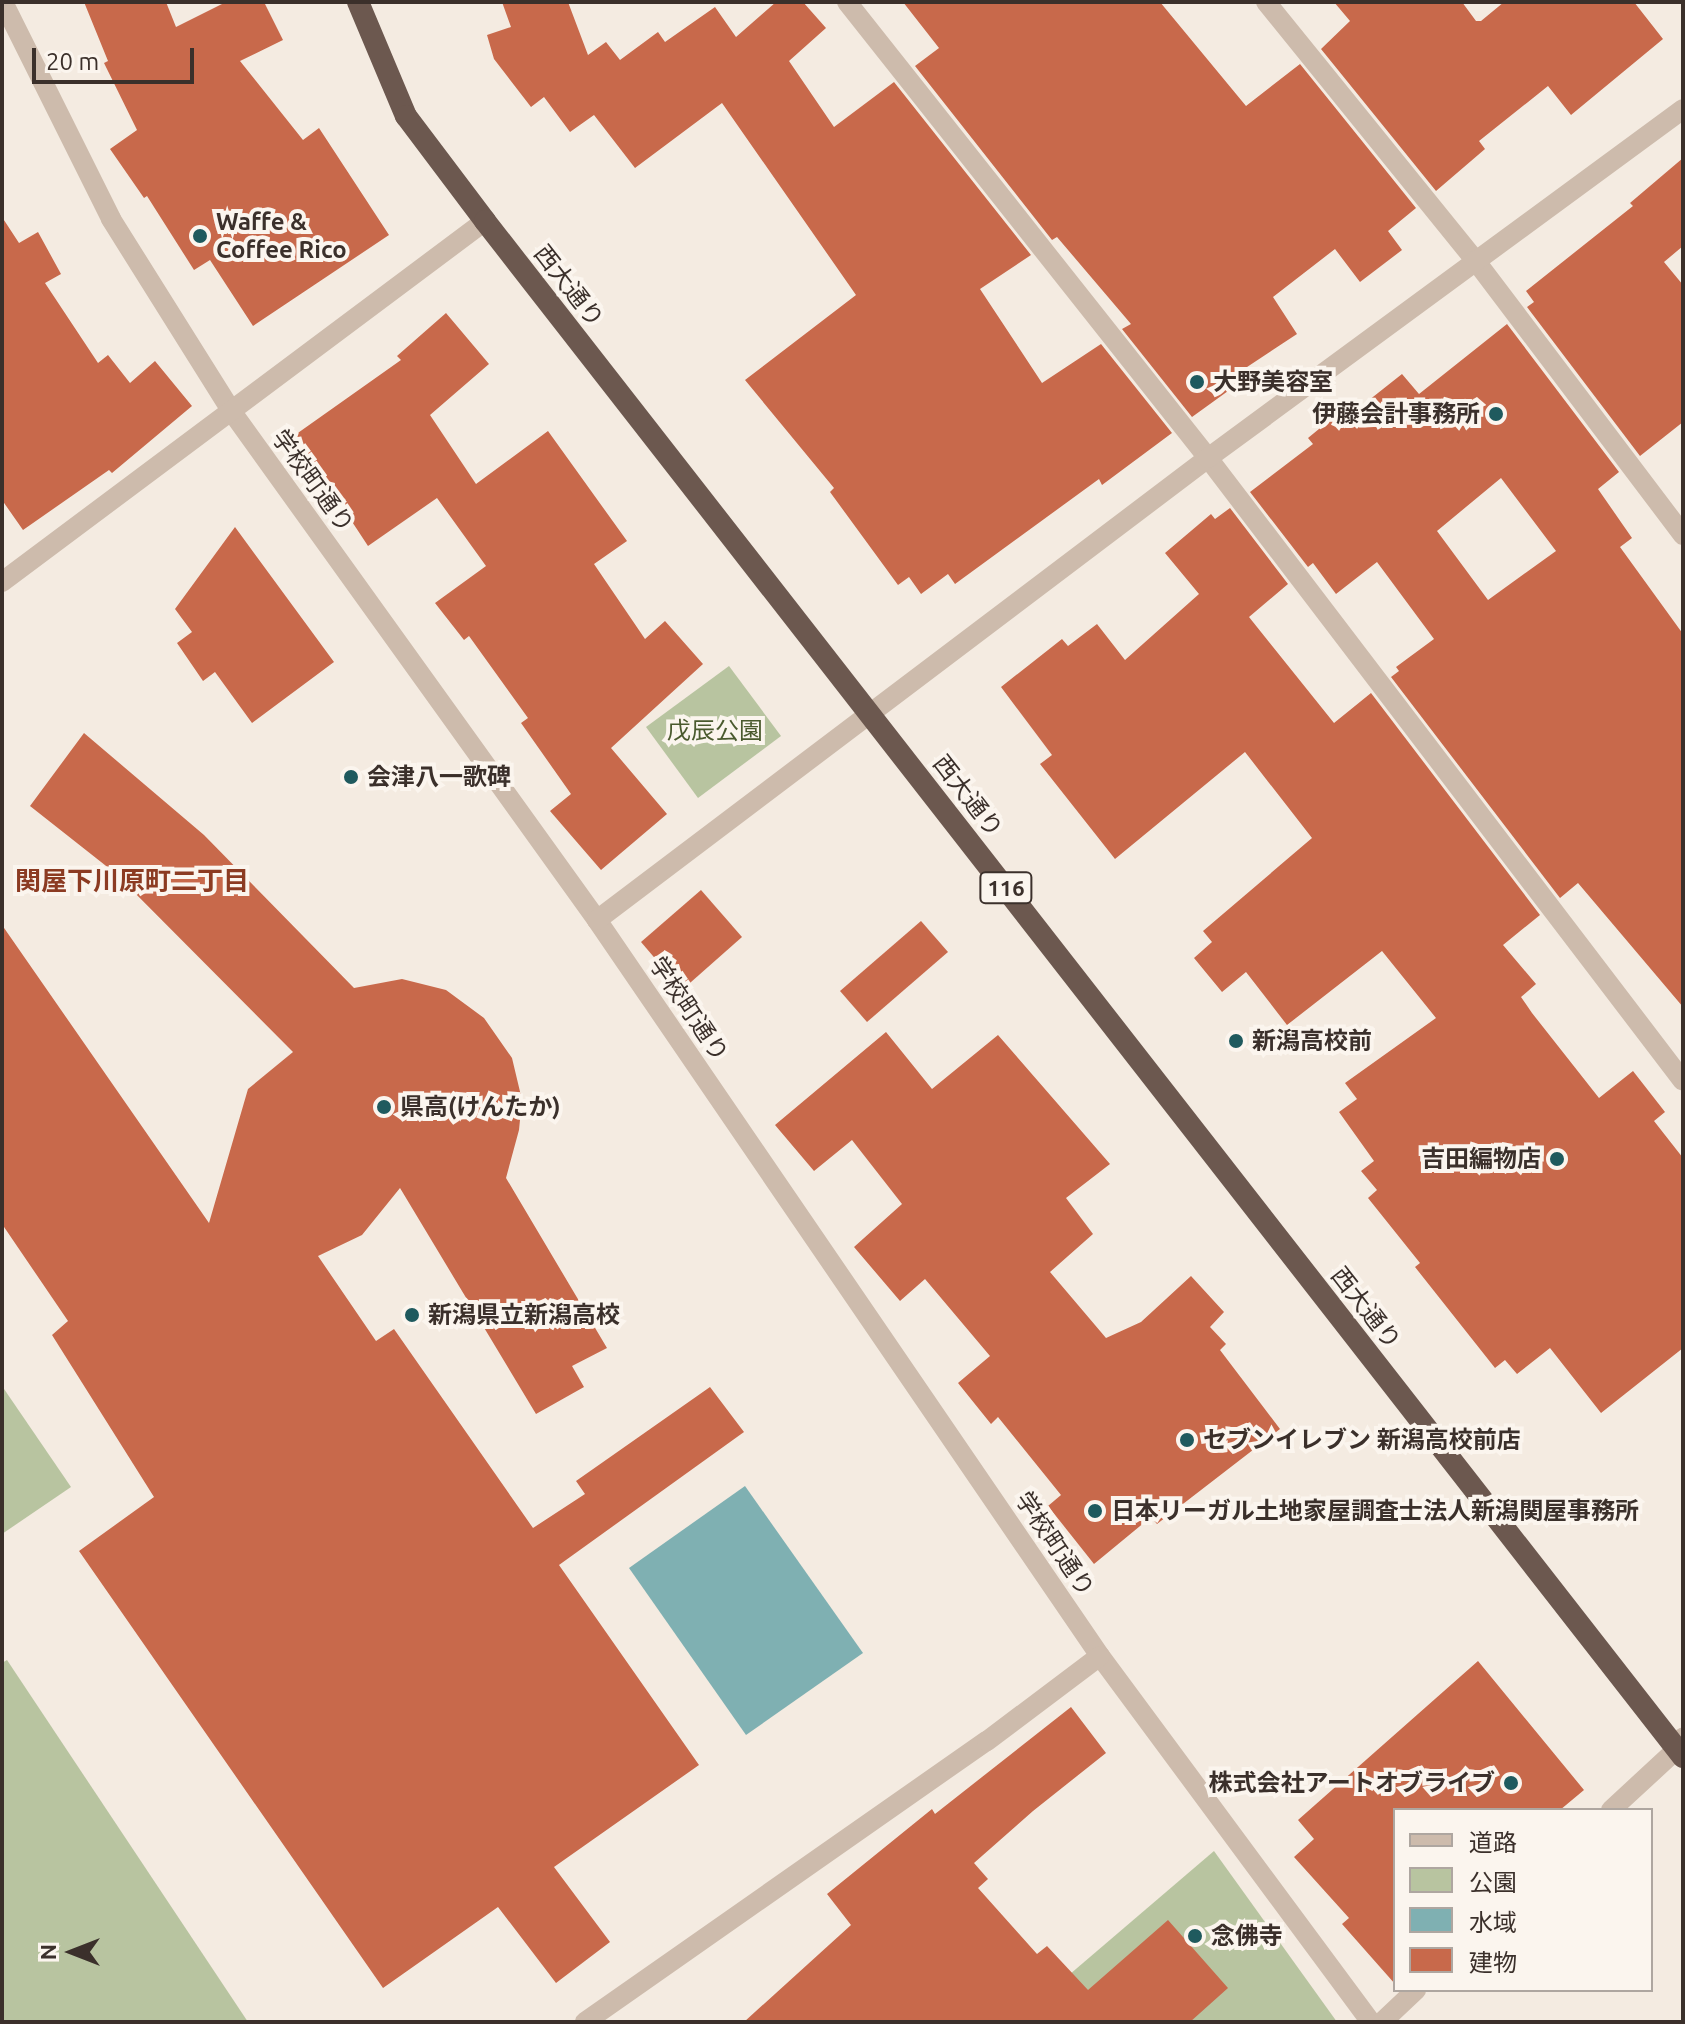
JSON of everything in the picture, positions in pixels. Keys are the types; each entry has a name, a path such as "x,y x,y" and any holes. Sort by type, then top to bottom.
{"highway":[{"name":"西大通り","path":"358,2 406,116 485,221 1681,1748"}],"street":[{"path":"847,2 1208,458 1683,1081"},
{"path":"1266,2 1475,260 1683,535"},
{"name":"学校町通り","path":"3,3 111,219 232,412 597,920 1100,1656 1371,2022"},
{"path":"597,920 869,711 1683,109"},
{"path":"2,582 485,221"},
{"path":"585,2022 987,1741 1100,1656"},
{"path":"1613,1808 1681,1748"},
{"path":"1382,2022 1414,1992"}],"green space":[{"name":"戊辰公園","path":"729,666 781,736 698,798 646,727"},
{"path":"2,1386 71,1487 2,1534"},
{"path":"7,1660 248,2022 2,2022 2,1663"},
{"name":"念佛寺","path":"1214,1851 1337,2022 1014,2022"}],"water":[{"path":"745,1486 863,1653 746,1735 629,1568"}],"building":[{"path":"84,2 166,2 176,27 226,2 264,2 283,40 240,61 303,140 319,128 389,235 253,326 210,260 194,270 147,196 144,198 110,149 137,130 104,63 108,61"},
{"path":"502,2 568,2 588,55 606,42 620,60 658,32 665,42 715,7 736,37 776,2 803,2 826,28 789,61 834,127 894,82 1031,255 980,289 1042,383 1101,344 1172,433 1102,485 1099,479 955,584 948,574 921,594 909,577 898,585 830,492 834,488 745,380 856,295 722,103 635,168 594,115 570,132 544,97 531,107 494,59 487,35 511,27"},
{"path":"903,2 1160,2 1246,106 1300,64 1416,208 1388,231 1402,250 1360,282 1335,249 1273,297 1297,334 1241,371 1246,378 1192,417 1122,329 1131,324 1057,237 1052,240 915,66 939,48"},
{"path":"1334,2 1462,2 1476,21 1481,21 1504,2 1634,2 1663,39 1571,115 1548,86 1479,141 1485,149 1436,191 1321,49 1350,21"},
{"path":"1683,158 1683,246 1664,262 1683,285 1683,422 1640,456 1527,307 1534,302 1526,291 1633,206 1630,203"},
{"path":"2,217 19,243 38,232 61,274 45,283 98,363 108,355 130,383 155,361 192,406 112,473 109,470 23,530 2,500"},
{"path":"446,313 489,364 430,415 476,484 548,431 627,541 594,564 645,639 665,621 703,664 611,748 667,814 601,870 550,811 571,794 521,723 528,718 469,636 464,640 435,603 486,566 437,498 368,546 295,435 401,360 397,356"},
{"path":"1507,324 1619,472 1598,489 1632,538 1620,547 1683,634 1683,1007 1578,883 1560,898 1391,677 1399,671 1396,667 1434,639 1377,562 1336,594 1313,563 1308,567 1250,492 1313,444 1308,438 1353,401 1359,408 1402,374 1419,394","holes":["1501,478 1556,551 1488,600 1437,531"]},
{"path":"1230,508 1288,584 1249,617 1334,723 1371,693 1540,915 1503,945 1536,984 1521,997 1532,1013 1599,1098 1633,1071 1665,1112 1654,1121 1683,1158 1683,1348 1601,1413 1550,1348 1517,1374 1505,1360 1495,1368 1415,1267 1420,1263 1368,1198 1377,1190 1361,1171 1374,1161 1339,1112 1357,1099 1345,1083 1436,1018 1382,951 1287,1025 1246,972 1222,992 1194,958 1212,942 1203,931 1312,838 1245,752 1115,859 1040,764 1052,755 1001,687 1062,639 1068,646 1097,624 1125,660 1199,594 1165,553 1211,514 1215,519"},
{"path":"235,527 334,662 252,723 215,672 203,681 177,643 192,632 175,609"},
{"path":"84,733 204,835 354,988 402,979 446,990 484,1018 512,1058 522,1100 519,1130 506,1178 607,1348 572,1366 584,1387 536,1414 400,1188 362,1235 318,1256 376,1341 394,1329 533,1528 585,1494 576,1481 710,1387 744,1432 559,1565 699,1765 554,1867 610,1942 556,1983 498,1907 383,1988 79,1551 154,1497 52,1335 68,1321 2,1224 2,925 209,1223 248,1089 293,1052 115,873 30,806"},
{"path":"701,890 742,937 682,990 641,942"},
{"path":"921,921 948,952 867,1022 840,991"},
{"path":"886,1032 932,1089 998,1035 1110,1164 1066,1198 1093,1234 1050,1272 1106,1338 1141,1322 1191,1276 1224,1312 1210,1327 1226,1344 1220,1350 1280,1429 1157,1524 1151,1517 1094,1564 1048,1506 1061,1495 998,1417 991,1424 958,1383 990,1356 925,1279 900,1301 854,1247 902,1204 852,1140 814,1171 775,1125"},
{"path":"1478,1661 1584,1790 1562,1808 1393,1808 1393,1982 1342,1924 1349,1918 1294,1857 1314,1839 1298,1820"},
{"path":"1071,1707 1106,1753 974,1863 988,1879 978,1888 1037,1954 1047,1946 1088,1990 1168,1920 1228,1988 1190,2022 744,2022 851,1925 827,1894 932,1809 935,1814"}],"place":[{"name":"Waffe & Coffee Rico","path":"200,236"},
{"name":"大野美容室","path":"1197,382"},
{"name":"伊藤会計事務所","path":"1496,414"},
{"name":"会津八一歌碑","path":"351,777"},
{"name":"新潟高校前","path":"1236,1041"},
{"name":"県高(けんたか)","path":"384,1107"},
{"name":"吉田編物店","path":"1557,1159"},
{"name":"新潟県立新潟高校","path":"412,1315"},
{"name":"セブンイレブン 新潟高校前店","path":"1187,1440"},
{"name":"日本リーガル土地家屋調査士法人新潟関屋事務所","path":"1095,1511"},
{"name":"株式会社アートオブライブ","path":"1511,1783"},
{"name":"念佛寺","path":"1195,1936"}],"district":[{"name":"関屋下川原町二丁目","path":"132,881"}]}
